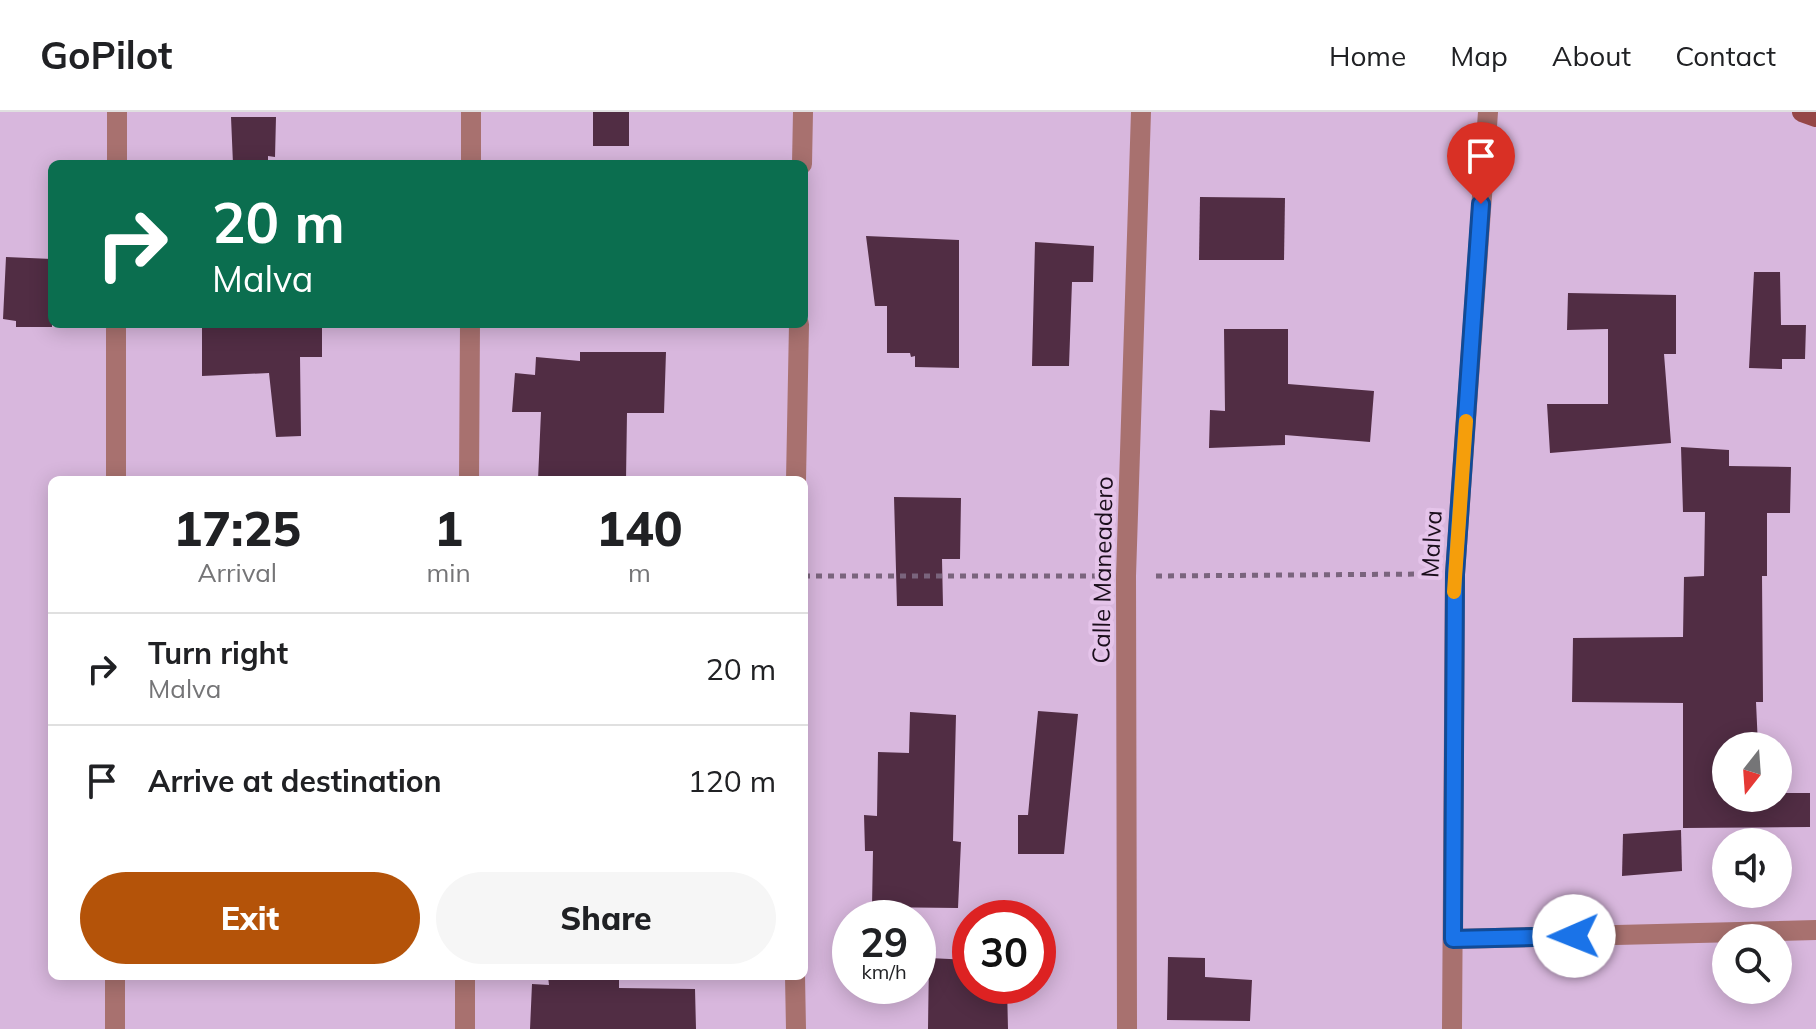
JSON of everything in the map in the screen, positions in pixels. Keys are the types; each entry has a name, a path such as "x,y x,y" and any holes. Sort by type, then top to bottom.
{"street":[{"path":"117,112 117,160"},
{"path":"471,112 471,160"},
{"path":"802,160 803,112"},
{"name":"Calle Maneadero","path":"1127,1029 1126,576 1141,112"},
{"name":"Malva","path":"1452,1029 1455,574 1488,112"},
{"path":"1802,112 1816,117"},
{"path":"116,328 116,476"},
{"path":"469,476 470,328"},
{"path":"796,476 799,328"},
{"path":"1453,939 1816,930"},
{"path":"115,980 115,1029"},
{"path":"465,980 465,1029"},
{"path":"795,980 796,1029"}],"path":[{"path":"808,576 1455,574"}],"building":[{"path":"593,112 629,112 629,146 593,146"},
{"path":"231,117 276,117 275,157 268,156 268,160 233,160"},
{"path":"1200,197 1285,198 1284,260 1199,260"},
{"path":"866,236 959,240 959,368 915,367 915,356 911,357 910,353 887,353 887,306 875,306"},
{"path":"1035,242 1094,246 1093,282 1072,282 1069,366 1032,366"},
{"path":"6,257 48,259 48,327 16,327 16,321 3,319"},
{"path":"1754,272 1780,272 1781,325 1806,325 1805,359 1782,359 1782,369 1749,368"},
{"path":"1568,293 1676,295 1676,354 1664,354 1671,443 1550,453 1547,404 1608,404 1608,329 1567,330"},
{"path":"202,328 322,328 322,357 300,357 301,436 276,437 269,373 202,376"},
{"path":"1224,329 1288,329 1288,384 1374,391 1370,442 1285,435 1285,445 1209,448 1210,410 1225,411"},
{"path":"580,352 666,352 664,413 627,413 626,476 538,476 541,412 512,412 515,373 535,375 536,357 580,361"},
{"path":"1681,447 1729,450 1729,466 1791,467 1790,513 1767,513 1767,576 1762,576 1763,702 1756,702 1757,732 1712,732 1712,812 1792,812 1792,793 1810,793 1810,827 1683,828 1683,703 1572,702 1573,638 1683,637 1684,577 1704,576 1705,512 1683,512"},
{"path":"894,497 961,498 960,559 942,559 943,606 897,606"},
{"path":"1038,711 1078,714 1064,854 1018,854 1018,815 1028,815"},
{"path":"910,712 956,715 953,841 961,842 958,900 952,900 952,908 936,908 936,900 872,900 873,851 865,851 864,815 877,816 878,752 909,753"},
{"path":"1681,830 1682,871 1622,876 1623,834"},
{"path":"1168,957 1205,958 1205,977 1252,980 1250,1021 1167,1020"},
{"path":"936,958 952,959 952,1004 1007,1004 1008,1029 928,1029 928,1004 936,1004"},
{"path":"548,980 619,980 619,988 695,989 696,1029 530,1029 532,984 549,985"}],"slow traffic":[{"path":"1454,592 1466,421"}],"route":[{"path":"1481,204 1455,574 1453,939 1574,936"}]}
